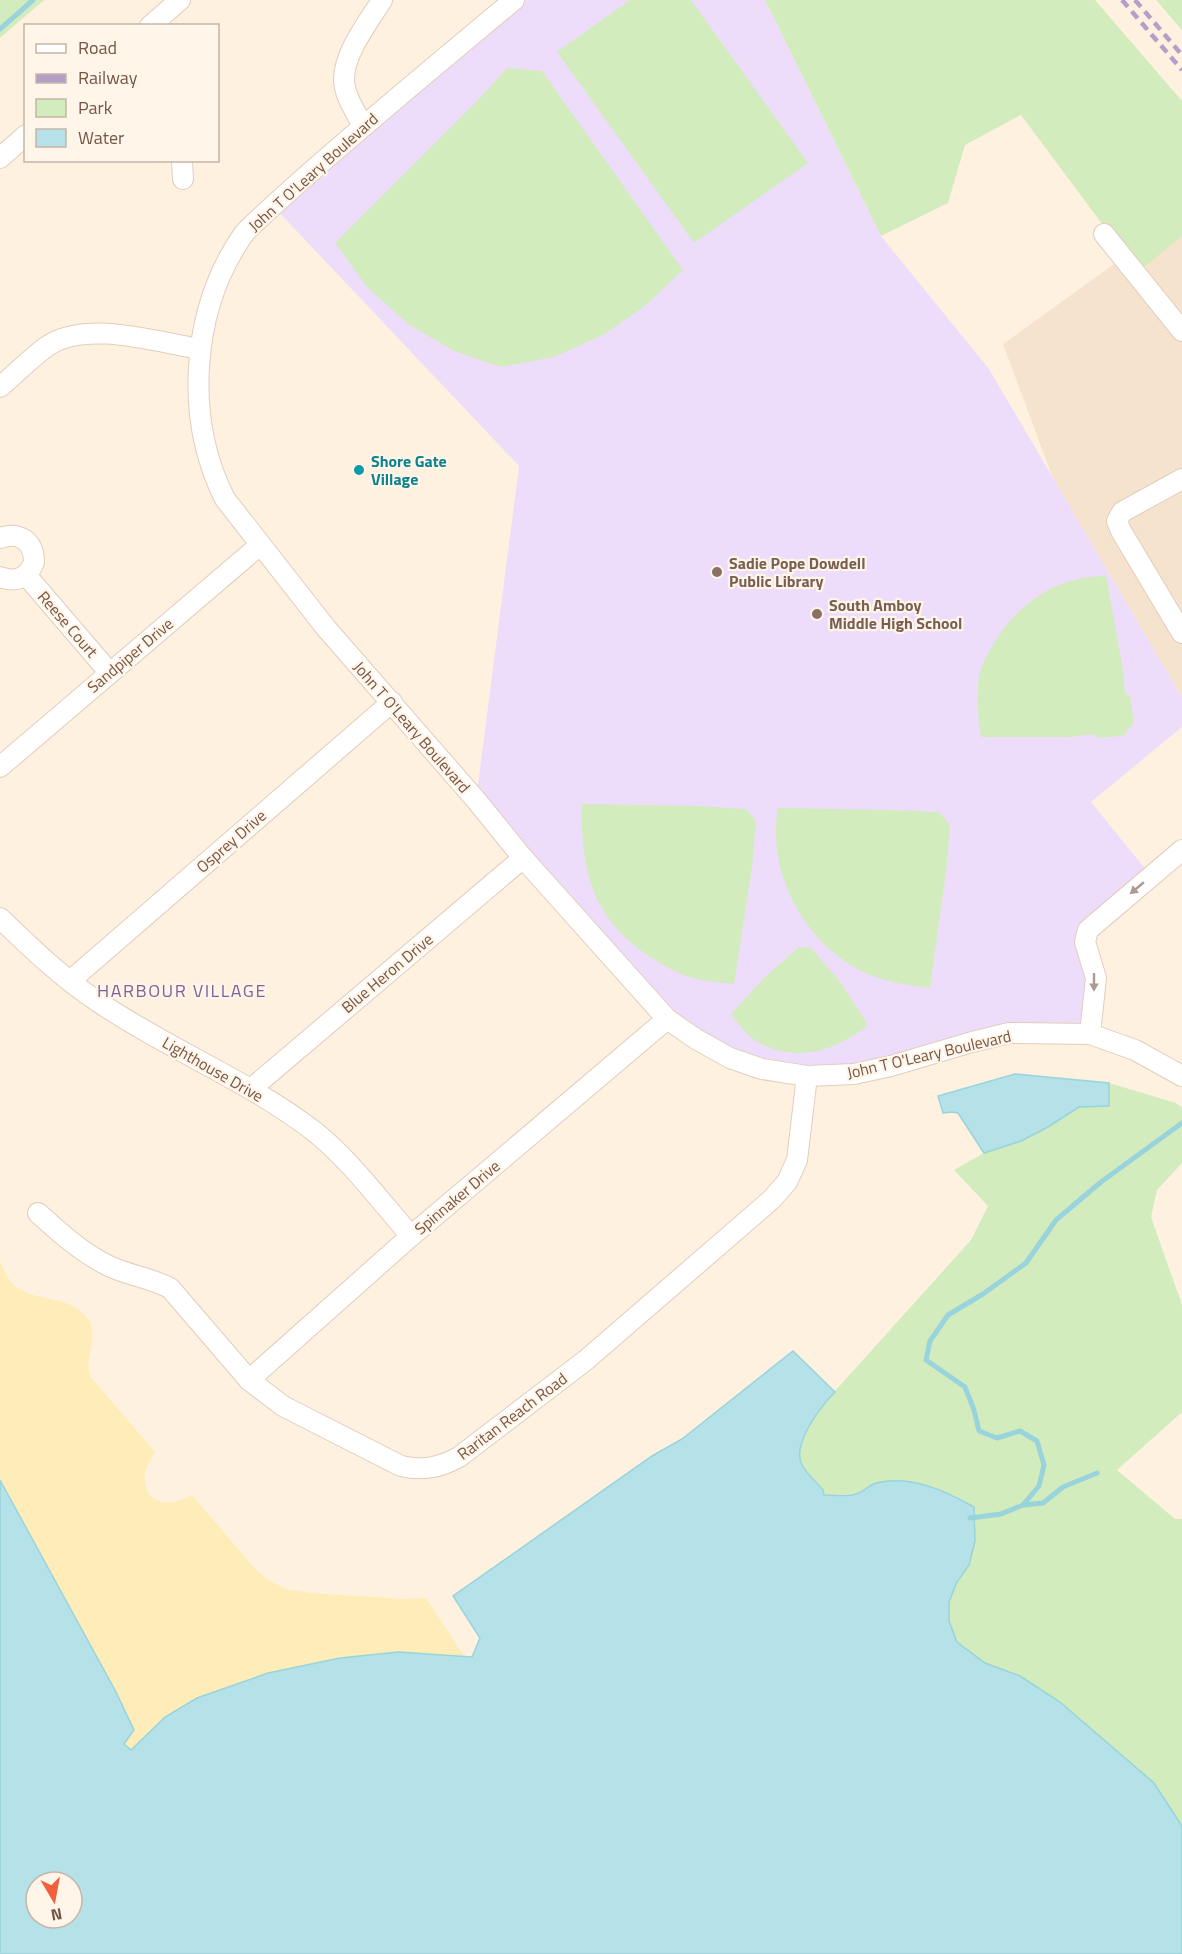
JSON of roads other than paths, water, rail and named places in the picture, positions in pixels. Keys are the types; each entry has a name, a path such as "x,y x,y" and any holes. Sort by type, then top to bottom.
{"street":[{"path":"152,24 180,0"},
{"path":"363,126 347,95 344,79 348,61 360,35 382,0"},
{"name":"John T O'Leary Boulevard","path":"514,0 363,126 244,233 222,275 210,307 200,349 197,393 202,437 225,499 326,628 476,800 523,858 667,1019 696,1039 730,1058 762,1069 807,1077 854,1074 1009,1034 1090,1034 1135,1050 1182,1076"},
{"path":"0,158 24,137"},
{"path":"1104,234 1182,331"},
{"path":"0,387 47,346 83,333 106,333 200,349"},
{"path":"1182,479 1122,512 1117,521 1182,633"},
{"name":"Reese Court","path":"0,538 17,535 26,540 31,546 34,562 26,575 18,579 9,580 0,577"},
{"name":"Sandpiper Drive","path":"0,767 260,545"},
{"name":"Reese Court","path":"26,575 109,672"},
{"name":"Osprey Drive","path":"70,981 392,702"},
{"path":"1090,1034 1096,978 1085,942 1088,930 1182,850"},
{"name":"Blue Heron Drive","path":"251,1089 523,858"},
{"name":"Lighthouse Drive","path":"0,918 48,965 97,1002 251,1089 316,1132 338,1153 411,1236"},
{"name":"Spinnaker Drive","path":"249,1380 411,1236 667,1019"},
{"name":"Raritan Reach Road","path":"38,1213 75,1245 105,1264 170,1288 249,1380 283,1406 400,1466 415,1469 445,1465 459,1457 586,1360 771,1200 787,1182 797,1160 807,1077"}],"water":[{"path":"1015,1074 1109,1083 1109,1106 1079,1107 1021,1141 984,1153 958,1113 943,1113 938,1096"},
{"path":"793,1351 835,1392 822,1406 809,1426 801,1447 802,1465 823,1490 824,1495 852,1495 876,1483 902,1481 939,1490 974,1507 975,1541 969,1565 957,1582 949,1602 949,1621 957,1642 985,1663 1020,1676 1060,1702 1154,1783 1182,1826 1182,1954 0,1954 0,1480 116,1692 134,1730 124,1744 131,1750 165,1717 197,1698 268,1673 340,1658 398,1652 472,1657 480,1638 453,1596 652,1456 682,1439"}],"waterway":[{"path":"0,29 33,0"},
{"path":"970,1518 1001,1514 1023,1505 1039,1486 1044,1465 1037,1441 1020,1431 997,1438 979,1431 965,1387 926,1360 930,1341 948,1315 983,1294 1026,1263 1056,1220 1101,1182 1182,1123"},
{"path":"1023,1505 1043,1503 1063,1487 1097,1473"}],"railway":[{"path":"1122,0 1182,70"},
{"path":"1135,0 1182,55"}],"place":[{"name":"Shore Gate Village","path":"359,470"},
{"name":"Sadie Pope Dowdell Public Library","path":"717,572"},
{"name":"South Amboy Middle High School","path":"817,614"}],"district":[{"name":"HARBOUR VILLAGE","path":"182,991"}]}
